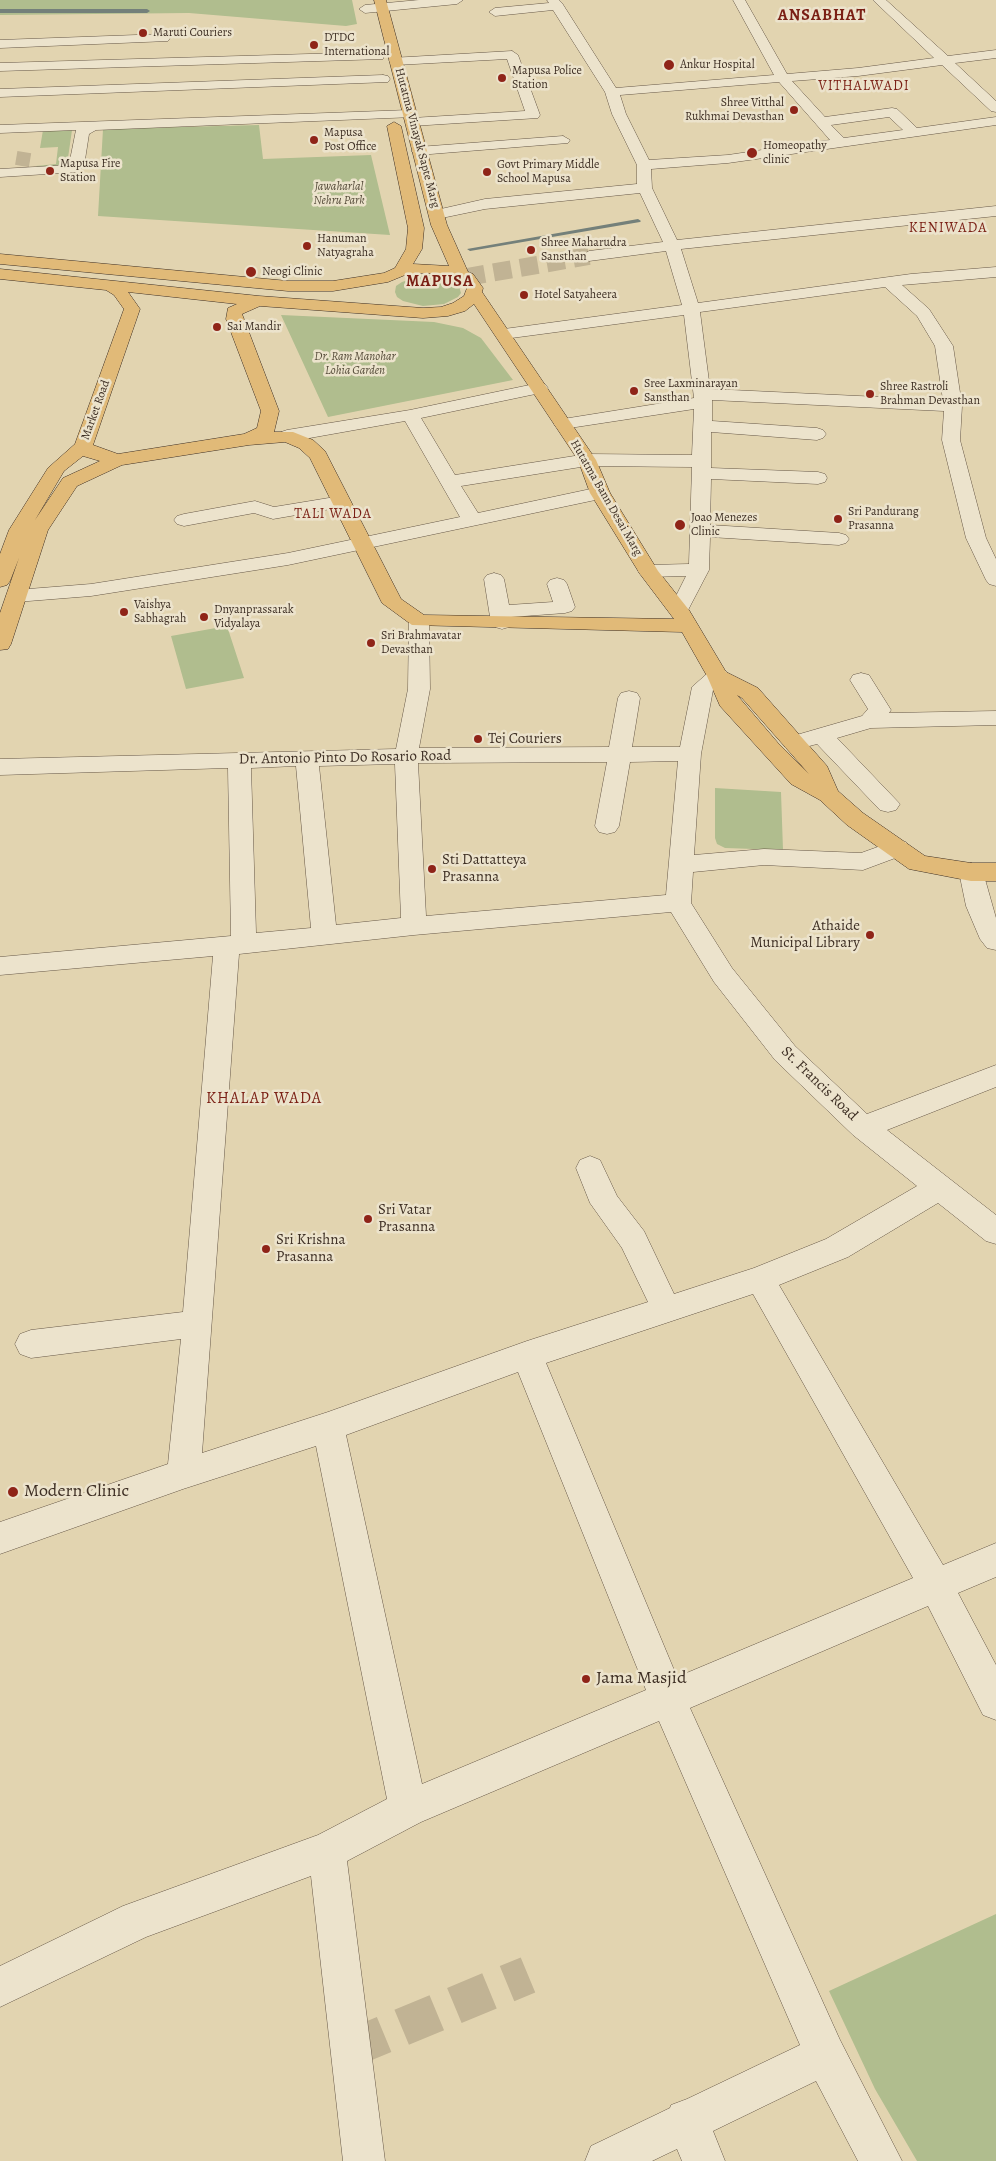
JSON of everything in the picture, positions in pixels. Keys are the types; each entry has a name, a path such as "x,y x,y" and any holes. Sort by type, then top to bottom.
{"main road":[{"name":"Hutatma Vinayak Sapte Marg","path":"381,4 418,150 442,233 461,274 473,282 475,294"},
{"name":"Hutatma Vinayak Sapte Marg","path":"373,37 416,228 414,249 394,274 380,283 377,290 380,298 389,305 404,311"},
{"path":"0,259 288,286 333,286 421,268 443,269 461,274"},
{"path":"0,274 259,300 423,313 442,312 459,307 475,294"},
{"name":"Market Road","path":"0,581 19,530 28,514 57,468 83,446 132,309 120,292 110,285"},
{"name":"Hutatma Bann Desai Marg","path":"475,294 504,334 587,460 600,493 648,571 684,618 718,676 728,701 770,748 799,779 828,795 855,819 918,863 971,872 996,872"},
{"path":"250,439 265,431 270,411 234,320 234,312 259,300"},
{"path":"0,644 38,530 70,482 117,460 250,439 287,436 306,444 318,455 392,603 419,621 501,617 684,618"},
{"path":"83,446 90,452 117,460"},
{"path":"718,676 750,693 819,771 828,795"}],"street":[{"path":"365,9 381,4 457,0"},
{"path":"738,0 783,79 840,143"},
{"path":"879,0 996,108"},
{"path":"495,12 555,3 612,92 619,114 644,165 645,188 672,245 691,308 702,398 703,426 699,570 684,618"},
{"path":"0,44 164,38"},
{"path":"612,92 858,72 942,59 996,54"},
{"path":"19,79 138,76 173,81 387,93 410,118 533,115 512,55 396,61"},
{"path":"0,67 378,56"},
{"path":"0,93 165,101 387,93"},
{"path":"0,122 165,101 387,93"},
{"path":"0,129 94,125 387,93"},
{"path":"821,122 892,112 914,133"},
{"path":"644,165 728,159 996,121"},
{"path":"0,173 23,169 68,170 77,166 82,132 94,125"},
{"path":"26,141 28,131 33,128"},
{"path":"418,150 563,140"},
{"path":"437,214 485,204 645,188"},
{"path":"589,256 672,245 996,211"},
{"path":"504,334 691,308 890,283 996,272"},
{"path":"890,283 922,313 944,346 953,406 951,440 976,538 996,580"},
{"path":"287,436 410,416 539,388"},
{"path":"563,424 702,398 953,406"},
{"path":"410,416 434,452 449,482 472,520"},
{"path":"703,426 818,434"},
{"path":"449,482 587,460 702,467 818,478"},
{"path":"16,596 91,590 230,570 600,493"},
{"path":"184,520 255,507 273,513 341,502"},
{"path":"700,530 839,539"},
{"path":"648,571 699,570"},
{"path":"494,579 501,617 565,608 557,584"},
{"path":"414,926 406,756 419,689 419,621"},
{"path":"0,966 236,945 414,926 678,903 690,754 703,687 718,676"},
{"path":"862,680 880,710 870,721"},
{"path":"607,826 629,698"},
{"path":"794,743 870,721 996,718"},
{"path":"821,735 888,804"},
{"name":"Dr. Antonio Pinto Do Rosario Road","path":"0,767 406,756 690,754"},
{"path":"307,758 324,936"},
{"path":"183,1474 194,1368 196,1324 236,945 239,760"},
{"path":"681,865 764,857 863,862 897,848"},
{"path":"971,872 978,906 989,933 996,941"},
{"name":"St. Francis Road","path":"678,903 722,975 786,1053 863,1128 996,1232"},
{"path":"863,1128 996,1076"},
{"path":"590,1168 605,1203 634,1240 667,1310"},
{"path":"0,1538 183,1474 328,1427 527,1355 760,1279 837,1248 940,1187"},
{"path":"760,1279 936,1586 996,1702"},
{"path":"31,1344 196,1324"},
{"path":"527,1355 668,1700 825,2055 881,2161"},
{"path":"328,1427 408,1808"},
{"path":"0,1987 137,1920 327,1851 408,1808 668,1700 996,1560"},
{"path":"327,1851 364,2161"},
{"path":"606,2161 686,2120 825,2055"},
{"path":"686,2120 704,2161"}],"green space":[{"path":"0,0 352,0 357,24 346,26 189,13 0,15"},
{"name":"Jawaharlal Nehru Park","path":"259,125 263,159 371,155 390,235 98,216 103,129"},
{"path":"43,130 72,130 67,165 39,168 36,166 56,164 58,147 40,148"},
{"path":"431,275 458,283 461,293 458,297 444,304 423,306 403,301 397,297 395,292 396,286 402,282 420,276"},
{"name":"Dr. Ram Manohar Lohia Garden","path":"281,315 434,322 463,328 481,338 513,380 328,417"},
{"path":"227,626 244,678 186,689 171,636"},
{"path":"715,788 781,792 783,850 725,848 717,844 715,838"},
{"path":"996,1914 996,2161 917,2161 875,2089 829,1991"}],"waterway":[{"path":"0,11 147,11"},
{"path":"470,249 638,221"}],"tunnel":[{"path":"22,166 25,148"},
{"path":"467,277 589,256"},
{"path":"349,2049 528,1975"}],"place":[{"name":"Maruti Couriers","path":"143,33"},
{"name":"DTDC International","path":"314,45"},
{"name":"Ankur Hospital","path":"669,65"},
{"name":"Mapusa Police Station","path":"502,78"},
{"name":"Shree Vitthal Rukhmai Devasthan","path":"794,110"},
{"name":"Mapusa Post Office","path":"314,140"},
{"name":"Homeopathy clinic","path":"752,153"},
{"name":"Mapusa Fire Station","path":"50,171"},
{"name":"Govt Primary Middle School Mapusa","path":"487,172"},
{"name":"Hanuman Natyagraha","path":"307,246"},
{"name":"Shree Maharudra Sansthan","path":"531,250"},
{"name":"Neogi Clinic","path":"251,272"},
{"name":"Hotel Satyaheera","path":"524,295"},
{"name":"Sai Mandir","path":"217,327"},
{"name":"Sree Laxminarayan Sansthan","path":"634,391"},
{"name":"Shree Rastroli Brahman Devasthan","path":"870,394"},
{"name":"Sri Pandurang Prasanna","path":"838,519"},
{"name":"Joao Menezes Clinic","path":"680,525"},
{"name":"Vaishya Sabhagrah","path":"124,612"},
{"name":"Dnyanprassarak Vidyalaya","path":"204,617"},
{"name":"Sri Brahmavatar Devasthan","path":"371,643"},
{"name":"Tej Couriers","path":"478,739"},
{"name":"Sti Dattatteya Prasanna","path":"432,869"},
{"name":"Athaide Municipal Library","path":"870,935"},
{"name":"Sri Vatar Prasanna","path":"368,1219"},
{"name":"Sri Krishna Prasanna","path":"266,1249"},
{"name":"Modern Clinic","path":"13,1492"},
{"name":"Jama Masjid","path":"586,1679"}],"district":[{"name":"ANSABHAT","path":"822,16"},
{"name":"VITHALWADI","path":"864,87"},
{"name":"KENIWADA","path":"948,229"},
{"name":"MAPUSA","path":"440,282"},
{"name":"TALI WADA","path":"333,515"},
{"name":"KHALAP WADA","path":"264,1099"}]}
